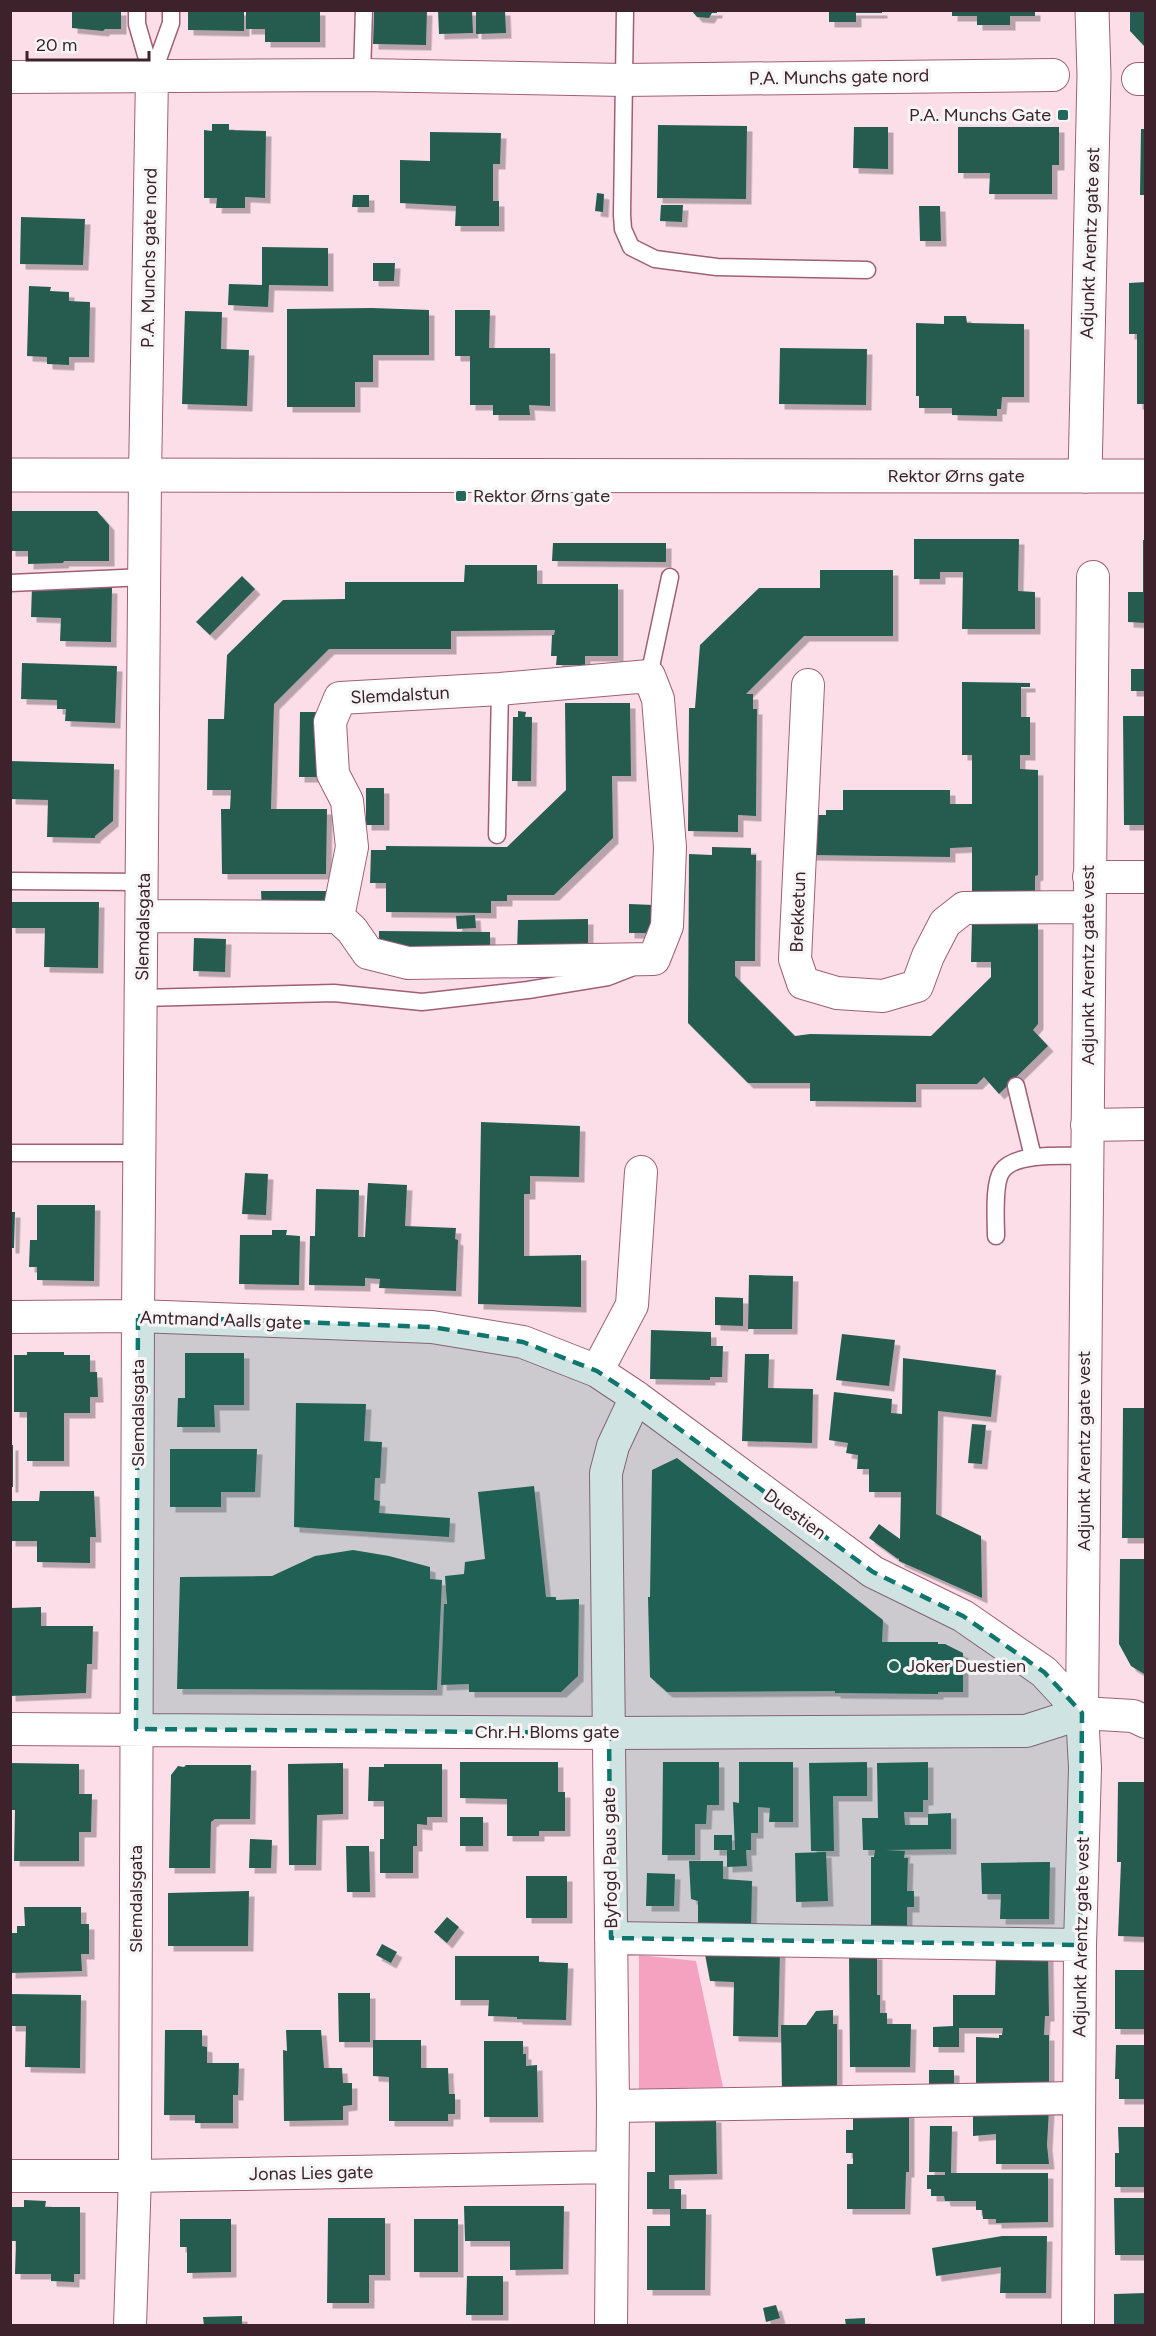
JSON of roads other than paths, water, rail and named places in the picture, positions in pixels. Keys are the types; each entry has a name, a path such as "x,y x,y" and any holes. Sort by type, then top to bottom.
{"main road":[{"name":"Adjunkt Arentz gate øst","path":"1085,476 1094,75 1092,10"},
{"name":"Rektor Ørns gate","path":"10,475 146,489 1146,476"}],"street":[{"name":"P.A. Munchs gate nord","path":"10,77 362,75 624,80 1053,75"},
{"name":"P.A. Munchs gate nord","path":"146,489 152,76"},
{"name":"Slemdalsgata","path":"130,2325 135,2176 138,1316 146,489"},
{"name":"Adjunkt Arentz gate vest","path":"1078,2325 1078,2098 1085,1768 1082,1713 1093,577"},
{"name":"Slemdalstun","path":"338,917 352,847 347,801 333,774 330,722 340,698 500,689 649,676"},
{"path":"143,916 338,917 352,930 368,953 408,963 654,959 667,926 670,846 658,699 649,676"},
{"name":"Brekketun","path":"808,685 795,959 803,983 837,993 883,996 917,986 928,956 945,923 964,908 1089,892"},
{"path":"1089,892 1146,877"},
{"path":"1087,1125 1146,1124"},
{"path":"597,1371 632,1305 641,1172"},
{"name":"Amtmand Aalls gate","path":"10,1317 138,1316 432,1327"},
{"name":"Duestien","path":"432,1327 523,1342 597,1371 636,1397 873,1572 963,1616 1044,1672 1082,1713"},
{"name":"Byfogd Paus gate","path":"611,2325 613,2106 606,1473 613,1446 636,1397"},
{"path":"1082,1713 1132,1716 1146,1722"},
{"name":"Chr.H. Bloms gate","path":"10,1729 609,1733 1026,1731 1082,1713"},
{"path":"611,1938 1080,1945"},
{"path":"613,2106 1078,2098"},
{"name":"Jonas Lies gate","path":"10,2176 135,2176 612,2167"}],"lane":[{"name":"P.A. Munchs gate nord","path":"137,10 137,24 152,76"},
{"name":"P.A. Munchs gate nord","path":"152,76 171,23 171,10"},
{"path":"362,75 364,10"},
{"path":"625,10 622,215 623,229 631,247 655,259 717,267 867,270"},
{"path":"10,583 145,577"},
{"path":"649,676 670,577"},
{"path":"498,835 500,689"},
{"path":"10,881 143,882"},
{"path":"142,998 334,993 422,1002 528,990 608,977 654,959"},
{"path":"1016,1086 1033,1157"},
{"path":"10,1153 140,1154"},
{"path":"996,1236 998,1183 1001,1171 1009,1165 1033,1157 1087,1156"}],"place":[{"name":"P.A. Munchs Gate","path":"1063,115"},
{"name":"Rektor Ørns gate","path":"461,496"},
{"name":"Joker Duestien","path":"894,1666"}]}
